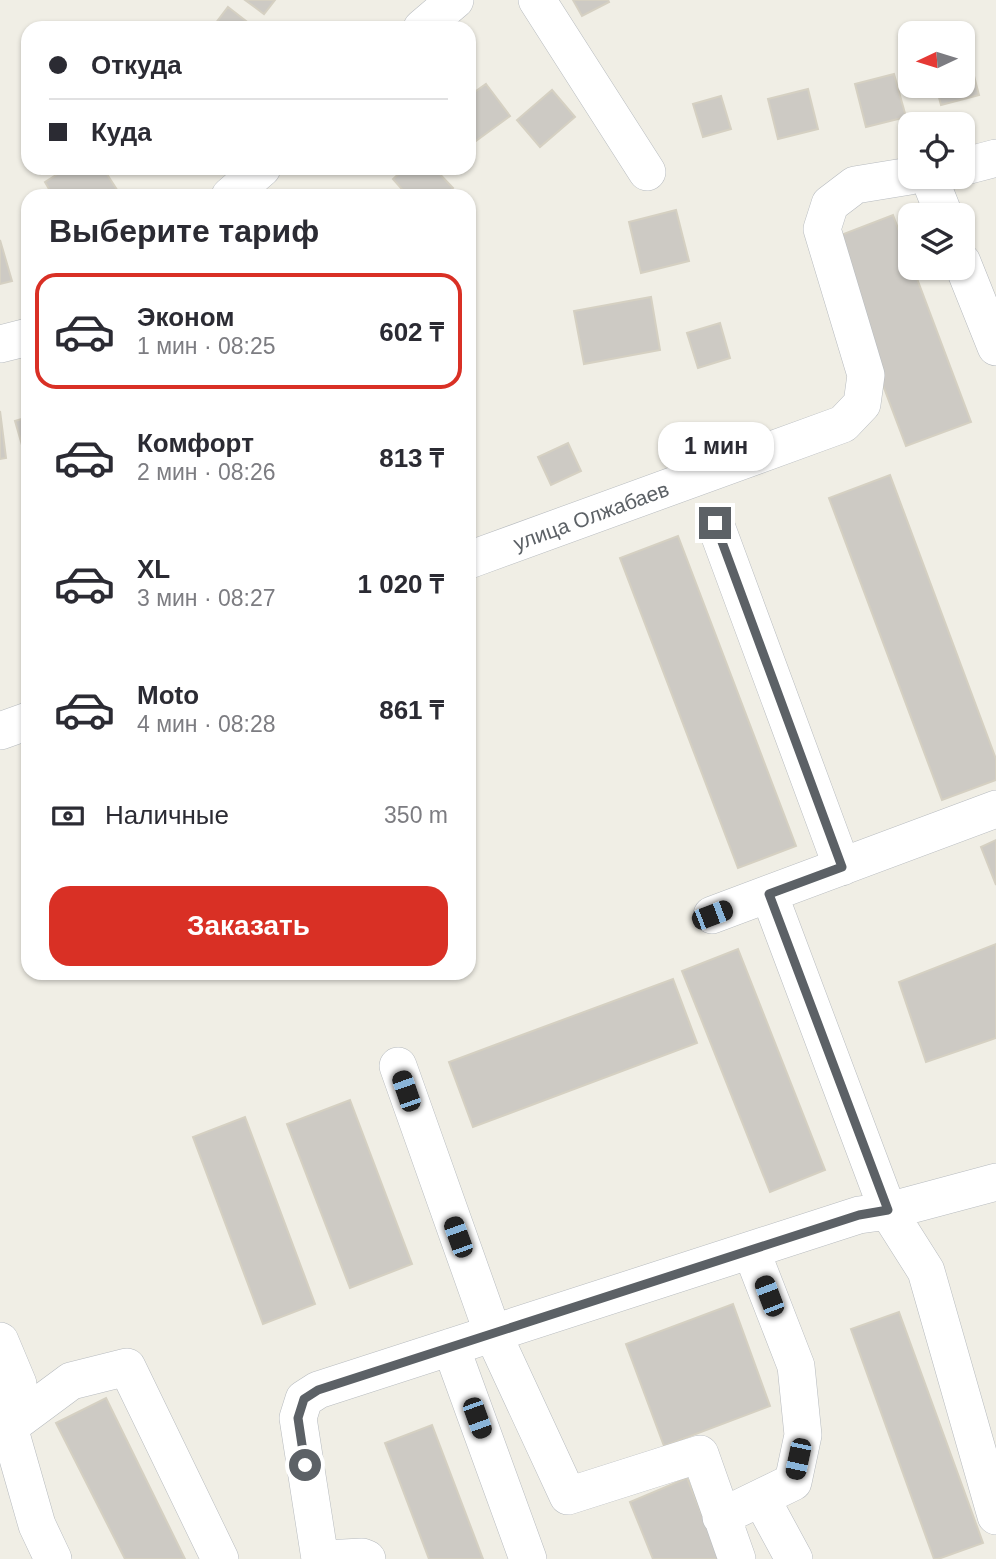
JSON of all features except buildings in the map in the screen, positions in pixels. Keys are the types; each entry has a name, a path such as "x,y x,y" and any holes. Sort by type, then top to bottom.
{"street":[{"path":"430,21 455,0"},
{"path":"537,0 647,172"},
{"path":"975,164 996,159"},
{"path":"238,189 254,175"},
{"name":"улица Олжабаев","path":"476,557 843,424 862,404 866,375 822,229 830,204 855,185 898,178"},
{"path":"969,280 996,347"},
{"path":"0,344 21,339"},
{"path":"715,523 842,867"},
{"path":"0,732 21,724"},
{"path":"712,915 996,809"},
{"path":"769,894 888,1210 926,1271 996,1513"},
{"path":"398,1066 493,1334 568,1496 700,1454 737,1559"},
{"path":"367,1559 322,1559 298,1418 304,1399 318,1390 859,1215 996,1182"},
{"path":"722,1517 793,1482 803,1436 796,1366 751,1250"},
{"path":"0,1341 18,1384 4,1423 37,1525 53,1559"},
{"path":"452,1347 528,1559"},
{"path":"4,1423 71,1381 127,1367 220,1559"},
{"path":"761,1498 794,1559"}],"route":[{"path":"305,1465 298,1418 304,1399 318,1390 859,1215 888,1210 769,894 842,867 715,523"}]}
